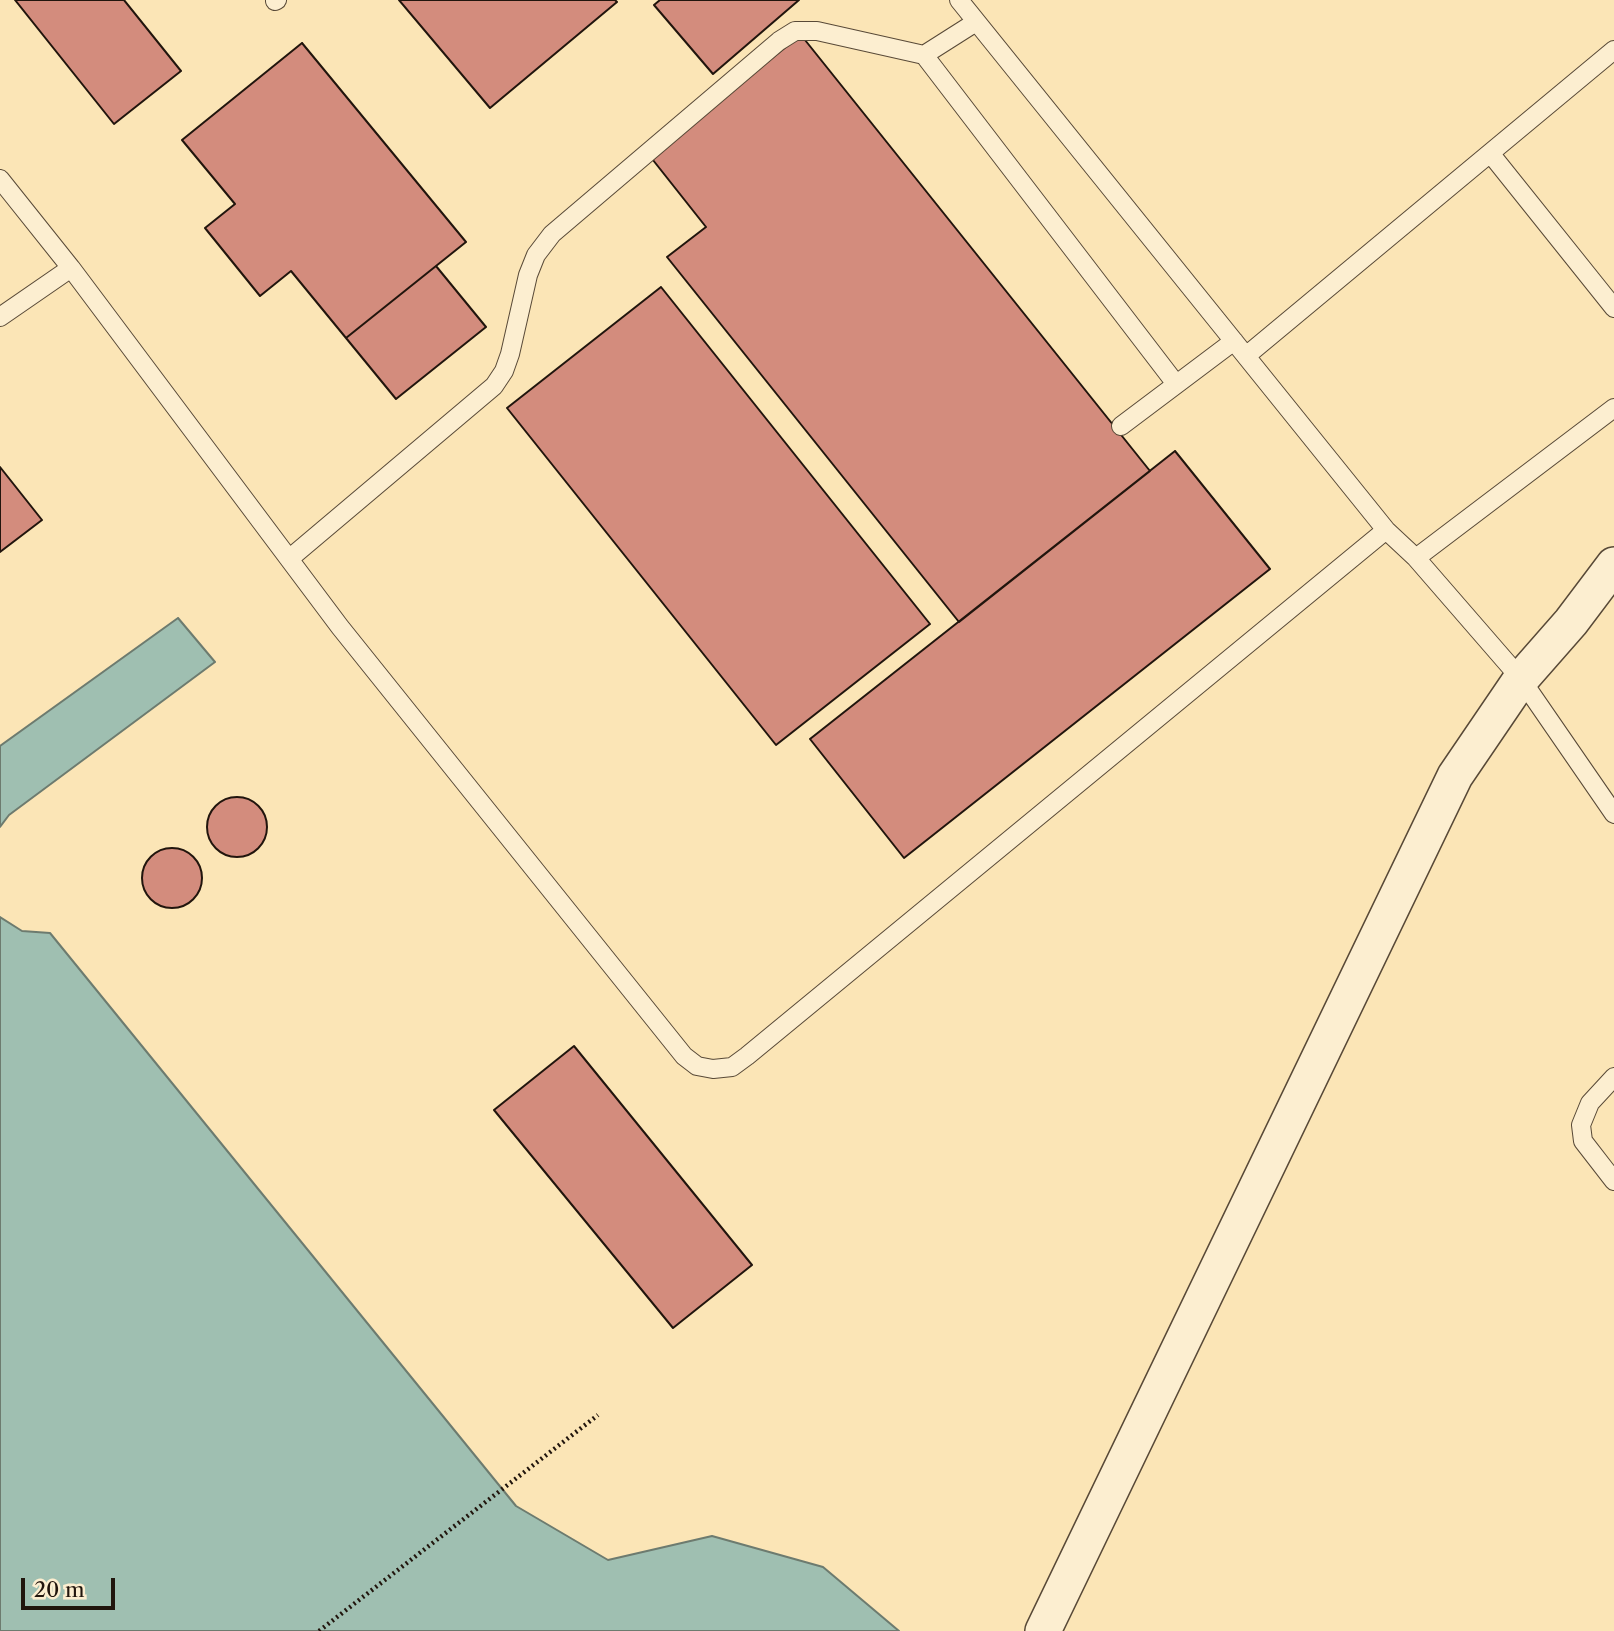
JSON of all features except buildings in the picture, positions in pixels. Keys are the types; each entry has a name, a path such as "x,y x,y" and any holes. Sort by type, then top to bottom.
{"street":[{"path":"1043,1631 1455,776 1521,679 1571,622 1614,565"}],"lane":[{"path":"959,0 1386,530 1416,558 1521,679 1614,814"},
{"path":"924,55 976,22"},
{"path":"289,559 494,386 504,371 510,354 528,275 536,255 551,234 779,41 795,31 817,31 924,55 1176,384"},
{"path":"1247,356 1614,50"},
{"path":"1490,153 1614,309"},
{"path":"0,179 71,268 349,637 684,1056 697,1066 713,1069 732,1067 747,1056 1386,530"},
{"path":"0,317 71,268"},
{"path":"1121,426 1234,341"},
{"path":"1416,558 1614,408"},
{"path":"1614,1077 1590,1103 1581,1125 1583,1141 1614,1181"}],"path":[{"path":"320,1631 598,1415"}],"shaded area":[{"path":"178,618 215,662 9,815 0,827 0,746"},
{"path":"0,917 22,931 50,933 516,1506 608,1560 712,1536 823,1567 899,1631 0,1631"}]}
